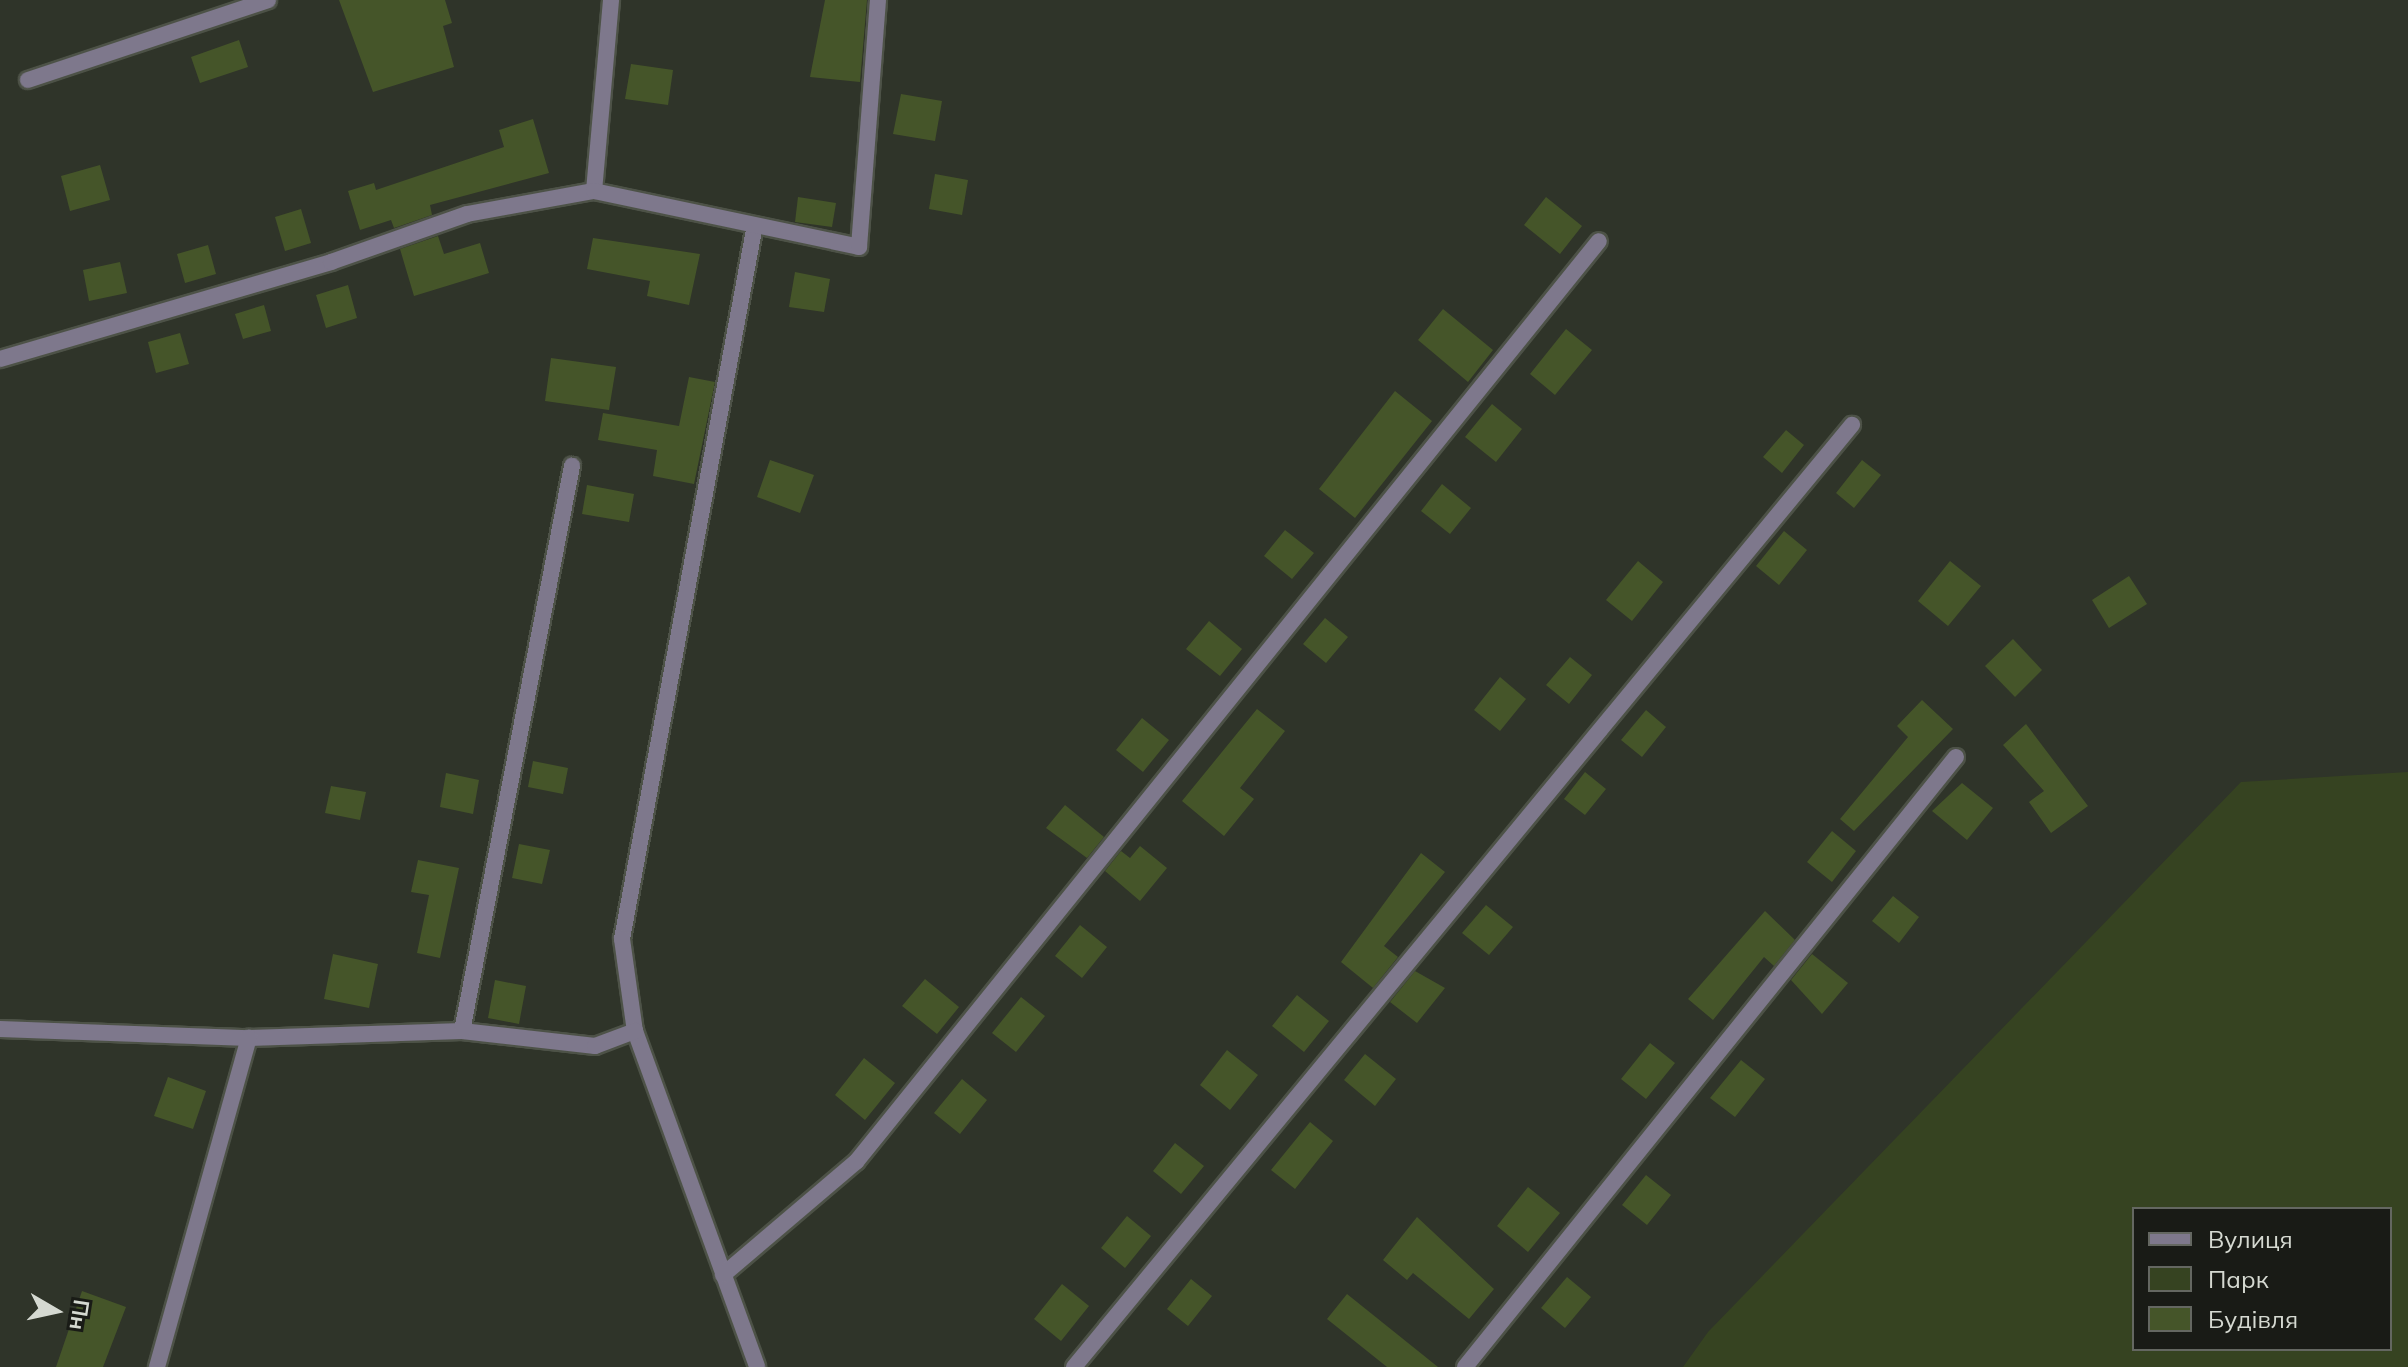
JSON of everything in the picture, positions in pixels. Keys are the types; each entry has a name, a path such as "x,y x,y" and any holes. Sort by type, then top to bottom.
{"street":[{"path":"28,80 268,0"},
{"path":"594,191 611,0"},
{"path":"0,359 331,262 467,214 594,191 754,230 859,247 878,0"},
{"path":"754,230 622,939 635,1031 757,1367"},
{"path":"723,1275 856,1162 1599,241"},
{"path":"1074,1367 1852,425"},
{"path":"462,1031 572,466"},
{"path":"1465,1367 1956,757"},
{"path":"0,1029 249,1038 462,1031 595,1046 635,1031"},
{"path":"157,1367 249,1038"}],"green space":[{"path":"2408,772 2408,1367 1683,1367 1708,1332 2241,782"}],"building":[{"path":"339,0 445,0 452,23 443,26 454,67 373,92"},
{"path":"825,0 867,0 860,82 810,77"},
{"path":"239,40 248,67 200,83 191,57"},
{"path":"631,64 673,70 668,105 625,99"},
{"path":"901,94 942,101 935,141 893,134"},
{"path":"533,119 549,173 430,205 432,215 394,228 391,220 360,230 348,191 374,183 376,190 504,147 499,130"},
{"path":"100,165 110,200 70,211 61,176"},
{"path":"935,174 968,180 962,215 929,209"},
{"path":"798,197 836,203 832,227 795,222"},
{"path":"1546,197 1582,226 1560,254 1524,225"},
{"path":"301,209 311,243 285,251 275,217"},
{"path":"438,236 444,254 480,243 489,273 414,296 400,249"},
{"path":"593,238 700,254 689,305 647,296 650,281 587,269"},
{"path":"208,245 216,274 185,283 177,254"},
{"path":"120,262 127,293 89,301 83,270"},
{"path":"795,272 830,279 824,312 789,307"},
{"path":"348,285 357,318 326,328 316,295"},
{"path":"264,305 271,331 243,339 235,314"},
{"path":"1443,309 1493,350 1468,382 1418,340"},
{"path":"1566,329 1592,350 1555,395 1530,374"},
{"path":"180,333 189,364 156,373 148,342"},
{"path":"551,358 616,367 609,410 545,401"},
{"path":"689,377 715,382 694,484 653,476 657,450 598,440 603,413 679,426"},
{"path":"1395,391 1432,421 1355,518 1319,489"},
{"path":"1492,404 1522,429 1496,462 1465,437"},
{"path":"1786,430 1804,445 1782,473 1763,457"},
{"path":"770,460 814,475 800,513 757,497"},
{"path":"1862,460 1881,475 1854,508 1836,493"},
{"path":"1442,484 1471,508 1450,534 1421,511"},
{"path":"587,485 634,494 629,522 582,514"},
{"path":"1285,530 1314,553 1292,579 1264,556"},
{"path":"1784,531 1807,550 1779,585 1756,566"},
{"path":"1638,561 1663,582 1632,621 1606,600"},
{"path":"1950,561 1981,586 1948,626 1918,601"},
{"path":"2129,576 2147,604 2109,628 2092,600"},
{"path":"1325,618 1348,637 1326,663 1303,644"},
{"path":"1209,621 1242,649 1220,676 1186,649"},
{"path":"2013,639 2042,670 2015,697 1985,666"},
{"path":"1570,657 1592,675 1569,704 1546,685"},
{"path":"1500,677 1526,699 1500,731 1474,710"},
{"path":"1922,700 1953,729 1854,831 1840,819 1908,737 1897,726"},
{"path":"1257,709 1285,731 1240,788 1254,799 1224,836 1182,801"},
{"path":"1646,710 1666,727 1642,757 1621,740"},
{"path":"1142,718 1169,740 1143,772 1116,750"},
{"path":"2026,724 2088,806 2051,833 2029,802 2044,791 2003,745"},
{"path":"533,761 568,768 563,794 528,787"},
{"path":"1585,772 1606,789 1585,815 1564,799"},
{"path":"446,773 479,780 473,814 440,807"},
{"path":"1962,783 1993,808 1967,840 1932,811"},
{"path":"331,786 366,792 360,820 325,813"},
{"path":"1065,805 1104,837 1087,858 1046,828"},
{"path":"1832,831 1856,851 1832,882 1807,862"},
{"path":"519,844 550,850 542,884 512,878"},
{"path":"1140,846 1167,868 1140,901 1105,871 1121,851 1130,858"},
{"path":"1421,853 1445,872 1384,946 1398,957 1373,988 1341,962"},
{"path":"418,860 459,868 440,958 417,953 429,895 411,892"},
{"path":"1893,896 1919,917 1899,943 1872,921"},
{"path":"1486,905 1513,927 1489,955 1462,933"},
{"path":"1765,911 1795,940 1774,966 1764,957 1713,1020 1688,999"},
{"path":"1080,925 1107,947 1082,978 1055,956"},
{"path":"333,954 378,964 369,1008 324,999"},
{"path":"1812,954 1848,983 1822,1014 1791,980"},
{"path":"1415,971 1445,988 1417,1023 1390,1002"},
{"path":"925,979 959,1007 937,1034 902,1006"},
{"path":"495,980 526,986 519,1024 488,1018"},
{"path":"1297,995 1329,1021 1304,1052 1272,1026"},
{"path":"1021,997 1045,1016 1016,1052 992,1033"},
{"path":"1650,1043 1675,1063 1646,1099 1621,1079"},
{"path":"1227,1050 1258,1075 1230,1110 1200,1085"},
{"path":"1365,1054 1396,1079 1375,1106 1344,1080"},
{"path":"864,1058 895,1083 865,1120 835,1095"},
{"path":"1741,1060 1765,1079 1735,1117 1710,1098"},
{"path":"168,1077 206,1091 193,1129 154,1116"},
{"path":"962,1079 987,1100 960,1134 934,1113"},
{"path":"1310,1122 1333,1141 1295,1189 1271,1170"},
{"path":"1175,1143 1204,1166 1181,1194 1153,1171"},
{"path":"1646,1175 1671,1195 1647,1225 1622,1205"},
{"path":"1528,1187 1560,1213 1528,1252 1497,1226"},
{"path":"1127,1216 1151,1236 1125,1268 1101,1248"},
{"path":"1417,1217 1494,1289 1469,1319 1413,1273 1407,1280 1383,1260"},
{"path":"1567,1277 1591,1297 1565,1328 1541,1308"},
{"path":"1191,1279 1212,1296 1188,1326 1167,1309"},
{"path":"1062,1284 1089,1306 1061,1341 1034,1319"},
{"path":"82,1291 126,1307 103,1367 56,1367"},
{"path":"1347,1294 1438,1367 1387,1367 1327,1319"}]}
